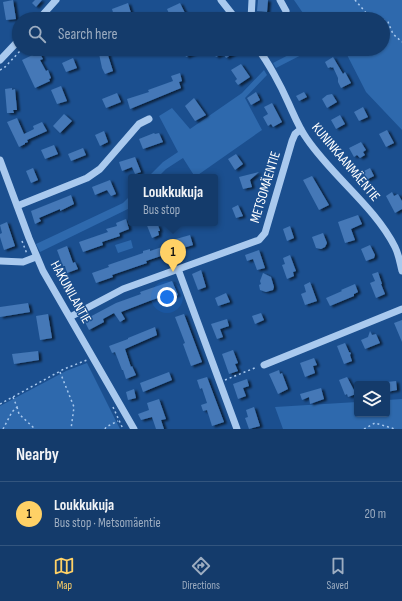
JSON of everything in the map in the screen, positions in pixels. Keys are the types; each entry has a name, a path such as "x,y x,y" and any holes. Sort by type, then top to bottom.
{"street":[{"path":"45,12 56,0"},
{"path":"221,0 230,12"},
{"path":"251,12 252,0"},
{"path":"280,0 286,10"},
{"path":"0,60 12,47"},
{"name":"KUNINKAANMÄENTIE","path":"262,56 287,99 301,129 323,160 379,221 396,249 402,271"},
{"path":"17,206 87,178 100,169 138,124 149,119"},
{"name":"METSOMÄENTIE","path":"70,317 122,289 257,241 265,232 292,141 295,134 301,129"},
{"name":"HAKUNILANTIE","path":"0,160 36,256 134,429"},
{"path":"0,261 23,262 36,256"},
{"path":"178,269 237,429"},
{"path":"264,365 402,309"}],"path":[{"path":"355,0 365,12"},
{"path":"390,27 393,34 402,42"},
{"path":"0,70 15,56"},
{"path":"0,404 60,371 87,360"},
{"path":"220,382 264,365"},
{"path":"60,371 74,408 71,429"},
{"path":"13,397 19,414 35,429"},
{"path":"3,429 12,412 17,407"},
{"path":"105,429 118,421"},
{"path":"364,429 375,423 395,429"}],"shaded area":[{"path":"294,0 402,0 402,130 366,92 348,56 390,56 390,12 302,12"},
{"path":"286,56 299,56 276,68 273,63"},
{"path":"264,70 267,75 245,98 262,130 199,174 193,174 183,158 161,174 151,174 163,162 178,152 159,116 172,108 190,129 242,93"},
{"path":"128,198 128,209 40,252 36,244 123,203"},
{"path":"131,240 133,248 118,253 115,245"},
{"path":"87,363 120,429 0,429 0,406 66,371"},
{"path":"402,399 402,429 283,429 275,407 354,402 354,417 390,417 390,400"}],"building":[{"path":"13,0 15,12 12,12 12,19 6,20 3,2"},
{"path":"35,0 42,0 36,7 32,3"},
{"path":"258,0 268,0 267,12 257,11"},
{"path":"128,3 131,12 113,12 112,9"},
{"path":"180,3 184,12 168,12 167,9"},
{"path":"30,56 41,56 43,59 40,60 46,71 48,70 51,78 49,79 50,81 35,88 22,60"},
{"path":"99,56 108,56 113,71 105,74"},
{"path":"333,57 343,74 345,72 351,83 341,88 333,67 328,68 325,62"},
{"path":"73,58 77,68 66,72 62,63"},
{"path":"241,64 250,77 238,85 235,81 237,79 231,70"},
{"path":"180,73 182,81 179,82 181,88 130,109 127,99 149,92 148,90 173,81 171,76"},
{"path":"61,86 67,101 57,104 51,90"},
{"path":"12,88 12,90 15,89 17,110 13,110 14,113 7,113 5,89"},
{"path":"256,92 260,100 251,105 247,98"},
{"path":"304,92 307,97 299,101 296,96"},
{"path":"117,93 121,102 106,108 102,99"},
{"path":"332,94 337,102 327,108 322,99 327,95"},
{"path":"194,98 206,115 195,121 185,106"},
{"path":"272,103 282,122 273,127 271,124 268,126 263,117 268,114 264,107"},
{"path":"363,107 368,117 359,121 354,112"},
{"path":"64,114 72,121 60,133 53,126"},
{"path":"340,115 345,124 336,129 331,120"},
{"path":"17,118 24,134 34,129 33,126 42,122 47,131 27,140 28,142 19,147 7,122"},
{"path":"387,130 394,143 386,147 379,134"},
{"path":"104,131 108,142 100,146 95,135"},
{"path":"154,133 159,133 163,142 143,149 139,139"},
{"path":"361,142 366,150 363,152 365,155 360,158 357,155 354,157 349,148"},
{"path":"54,145 58,154 45,159 41,150"},
{"path":"83,148 86,155 71,161 68,154"},
{"path":"236,154 243,164 235,170 228,159"},
{"path":"135,157 141,172 135,174 132,167 122,171 119,162"},
{"path":"33,168 38,180 31,183 26,171"},
{"path":"370,168 374,176 366,180 362,172"},
{"path":"259,172 250,180 252,187 243,189 239,177"},
{"path":"312,176 329,205 319,210 303,180"},
{"path":"110,180 116,194 111,196 107,190 95,195 92,187"},
{"path":"392,192 394,196 398,194 402,201 402,209 395,213 386,196"},
{"path":"71,195 74,204 60,211 60,209 39,218 41,221 35,224 31,211"},
{"path":"238,205 243,216 236,218 232,208"},
{"path":"358,215 362,224 351,229 355,240 345,243 338,222"},
{"path":"126,219 129,229 119,233 120,236 102,242 103,245 83,252 79,242 108,232 106,229 117,226 116,223"},
{"path":"7,222 15,246 4,250 0,237 0,234 2,233 0,225"},
{"path":"147,226 158,226 160,231 158,231 159,235 152,238"},
{"path":"290,226 294,238 287,241 283,229"},
{"path":"323,233 327,243 325,247 321,249 316,248 312,237"},
{"path":"190,235 193,245 180,249 181,251 162,258 161,256 146,261 147,263 112,275 113,277 96,283 92,273 109,267 108,265 143,253 143,251 150,249 150,251 177,242 176,239"},
{"path":"370,245 375,255 374,258 366,261 361,249"},
{"path":"67,246 73,263 75,262 78,269 67,273 57,250"},
{"path":"259,250 265,268 257,270 253,259 247,261 245,255"},
{"path":"290,255 296,271 293,272 294,276 287,279 282,265 285,264 283,258"},
{"path":"201,270 206,287 198,290 192,274"},
{"path":"378,272 385,294 376,298 370,283 375,281 372,274"},
{"path":"263,273 271,277 274,287 273,290 266,292 260,290 259,285 261,284 260,281"},
{"path":"172,281 178,295 172,297 170,292 121,312 125,319 120,322 114,313 103,319 104,322 89,330 84,320 116,303 141,294 140,292"},
{"path":"310,282 317,301 305,305 301,294 306,292 304,285"},
{"path":"355,284 358,292 354,294 354,296 330,306 326,298"},
{"path":"226,293 230,302 218,306 215,298"},
{"path":"28,303 30,312 0,317 0,307"},
{"path":"261,313 264,320 255,324 252,316"},
{"path":"48,314 52,338 40,340 36,316"},
{"path":"184,314 202,362 191,366 183,344 185,343 175,317"},
{"path":"227,319 229,326 220,329 223,337 217,339 211,324"},
{"path":"402,320 402,342 394,323"},
{"path":"155,327 157,335 125,349 131,367 132,366 136,375 126,379 115,352 112,353 109,346"},
{"path":"370,331 372,335 376,334 380,343 365,349 361,340 368,337"},
{"path":"345,343 349,352 351,353 350,355 352,361 344,364 337,346"},
{"path":"233,350 238,363 235,364 238,371 229,374 222,354"},
{"path":"38,351 39,360 14,364 12,354"},
{"path":"314,358 317,365 313,366 315,373 305,377 300,363"},
{"path":"279,370 280,374 282,373 288,389 278,394 269,374"},
{"path":"169,372 172,380 143,392 140,383"},
{"path":"207,377 224,422 212,426 207,410 203,411 201,405 207,403 202,388 200,389 197,380"},
{"path":"347,377 354,390 354,395 348,397 347,394 345,395 339,380"},
{"path":"247,379 249,386 243,388 246,396 238,399 233,384"},
{"path":"396,381 397,390 390,391 390,382"},
{"path":"321,388 324,399 310,404 309,397 302,400 300,394"},
{"path":"134,389 136,398 128,400 126,392"},
{"path":"159,399 166,419 161,420 164,429 156,429 152,417 141,420 138,414 149,410 147,403"},
{"path":"254,407 260,426 249,429 245,418 248,417 246,410"}],"place":[{"name":"Loukkukuja","path":"173,272"}]}
